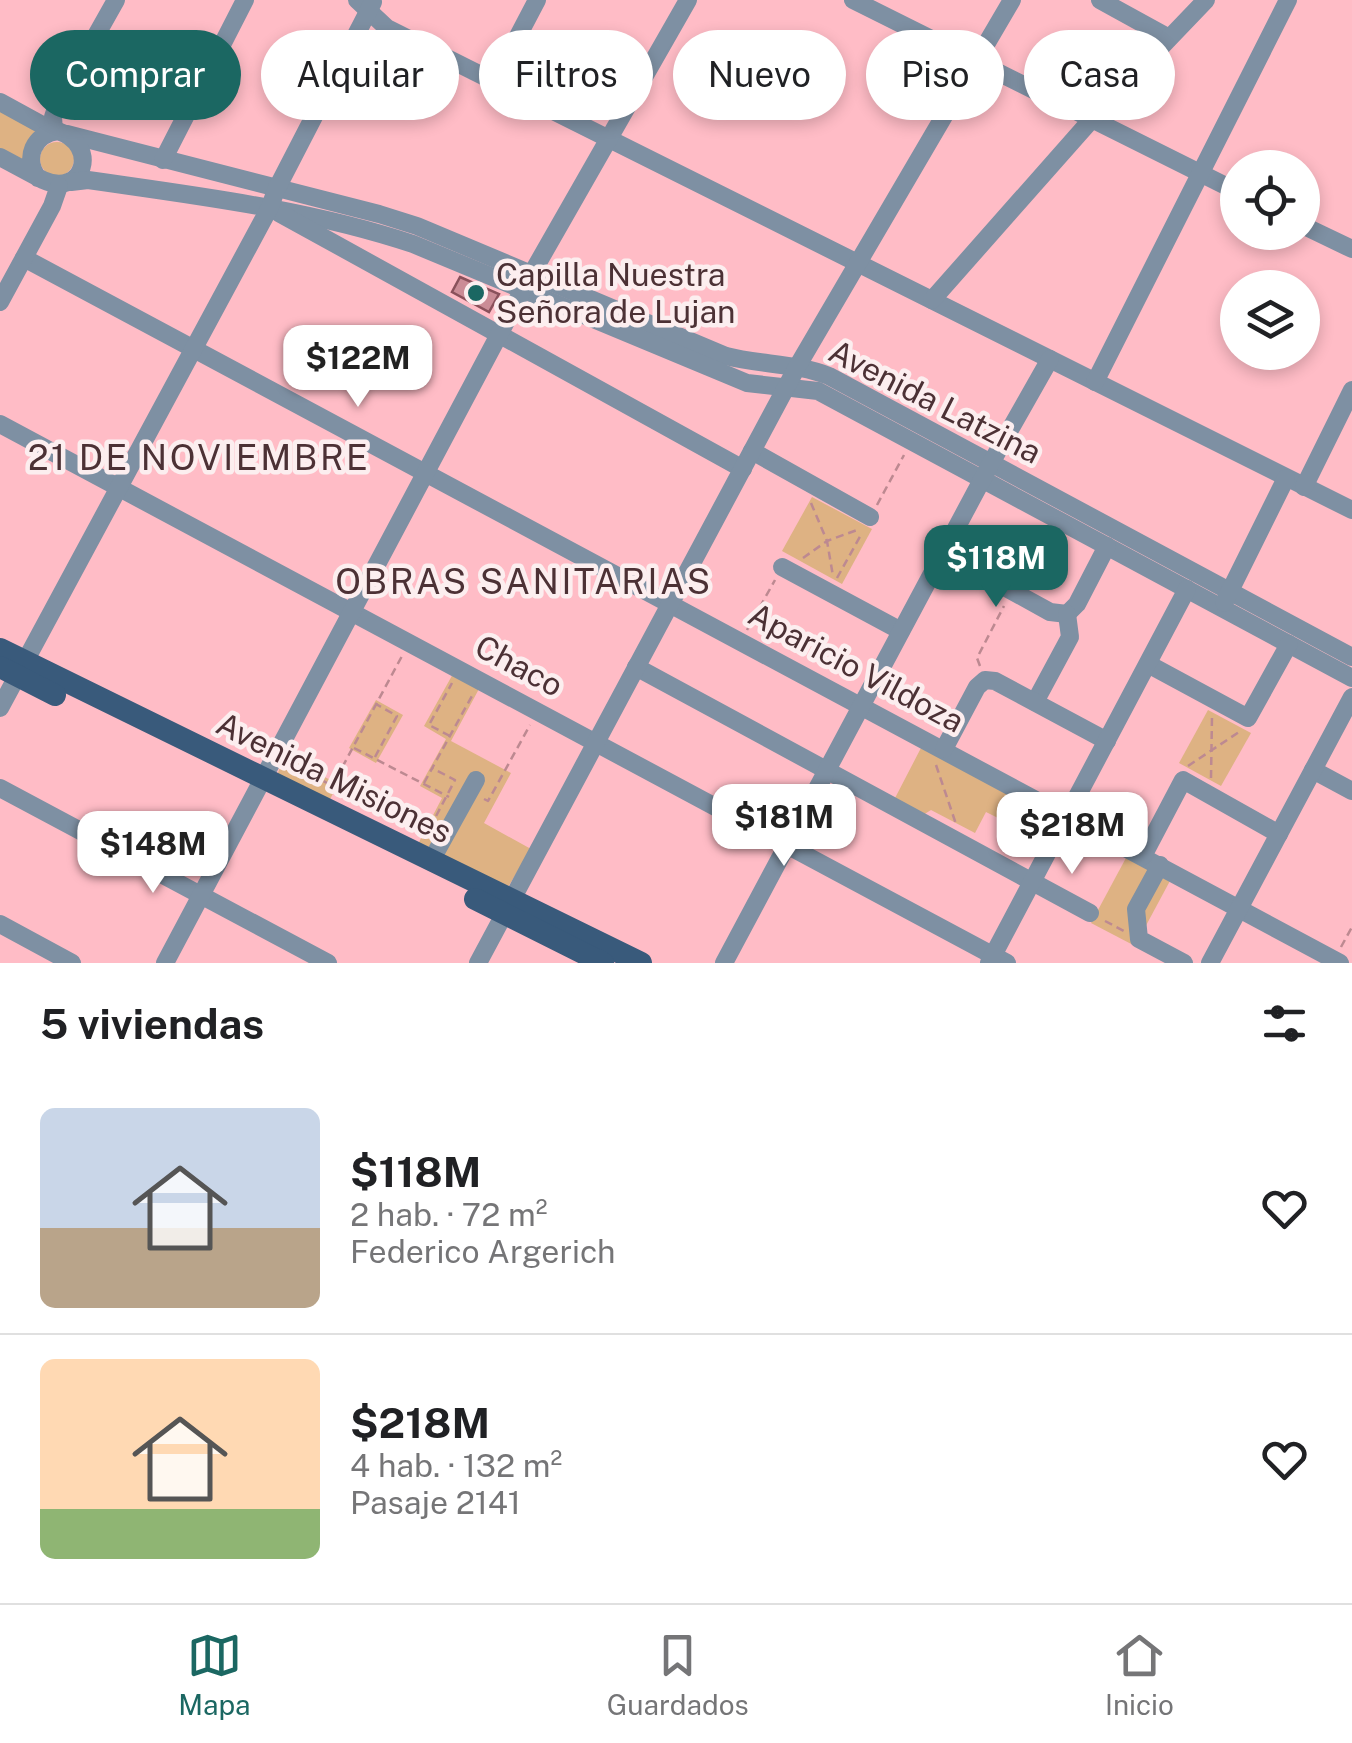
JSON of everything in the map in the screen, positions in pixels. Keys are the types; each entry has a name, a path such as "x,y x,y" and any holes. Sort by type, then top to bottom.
{"main road":[{"name":"Avenida Misiones","path":"0,650 14,668 508,907 641,963"},
{"name":"Avenida Misiones","path":"260,786 320,808 424,858 603,963"}],"street":[{"path":"0,302 65,184 80,172 83,155 78,142 58,132 53,117 116,0"},
{"path":"163,160 246,0"},
{"path":"521,30 537,0"},
{"path":"165,963 527,282 688,0"},
{"path":"853,0 914,30"},
{"path":"994,30 1012,0"},
{"path":"1100,0 1155,30"},
{"path":"1175,33 1206,0"},
{"path":"1095,382 1288,0"},
{"path":"0,708 14,668 194,349 273,198 367,3 386,28 479,72"},
{"name":"Avenida Latzina","path":"0,102 58,132 163,160 527,282 726,356 830,376 1107,546 1188,589 1225,600 1288,644 1352,678"},
{"path":"570,120 856,266 932,300 1352,510"},
{"path":"478,963 797,367 941,120"},
{"path":"932,300 1091,120"},
{"path":"1094,120 1220,183"},
{"path":"38,178 30,165 31,152 41,138 58,132"},
{"path":"0,157 38,178 65,184"},
{"name":"Avenida Latzina","path":"65,184 88,180 273,198"},
{"path":"273,198 301,228 742,468"},
{"path":"1320,234 1352,250"},
{"name":"Aparicio Vildoza","path":"24,258 1337,961"},
{"name":"Avenida Latzina","path":"527,282 747,383 818,390 912,441 987,471 1225,600 1352,656"},
{"path":"724,963 1050,360"},
{"path":"1304,487 1352,390"},
{"name":"Chaco","path":"0,424 788,844 996,960"},
{"path":"752,451 870,517"},
{"path":"1225,600 1286,478"},
{"path":"943,554 1050,612 1066,614 1077,604 1107,546"},
{"path":"782,567 902,631"},
{"path":"996,960 1032,882 1188,589"},
{"path":"1035,702 1070,637 1066,614"},
{"path":"1148,664 1248,718 1288,644"},
{"path":"636,667 1090,913"},
{"path":"936,744 985,680 995,681 1107,741"},
{"path":"1210,963 1352,698"},
{"path":"1313,770 1352,791"},
{"path":"1184,963 1139,939 1136,909 1182,780 1279,834"},
{"path":"0,788 328,963"},
{"path":"424,858 464,793"},
{"path":"0,924 72,963"}],"path":[{"path":"870,517 912,441"},
{"path":"742,640 782,567 798,562 827,540 865,527 834,584 827,540 811,503 819,488"},
{"path":"985,680 977,658 1012,591"},
{"path":"320,808 410,642"},
{"path":"450,736 429,725 460,668"},
{"path":"424,784 482,680"},
{"path":"1210,796 1212,699"},
{"path":"374,758 397,716 376,704"},
{"path":"353,747 424,784 488,801 538,710"},
{"path":"1182,780 1187,767 1243,729 1248,718"},
{"path":"936,744 963,845"},
{"path":"276,756 332,786"},
{"path":"432,768 455,780 464,793"},
{"path":"424,858 464,793"},
{"path":"1090,913 1139,939"},
{"path":"1337,961 1352,927"}],"shaded area":[{"path":"0,108 43,131 27,166 0,152"},
{"path":"57,142 69,147 74,159 69,171 57,176 45,171 40,159 45,147"},
{"path":"812,497 872,529 842,584 782,551"},
{"path":"454,672 480,687 451,741 511,773 484,823 531,849 508,887 417,846 442,798 420,786 446,739 424,726"},
{"path":"376,700 403,715 376,763 349,748"},
{"path":"1208,710 1251,733 1221,786 1179,763"},
{"path":"922,746 1013,795 1000,819 986,812 975,833 931,810 923,815 894,800"},
{"path":"285,756 338,784 328,803 277,775"},
{"path":"1127,856 1171,879 1135,946 1091,923"}],"building":[{"name":"Capilla Nuestra Señora de Lujan","path":"460,277 499,294 489,312 452,292"}],"place":[{"name":"Capilla Nuestra Señora de Lujan","path":"476,293"}],"district":[{"name":"21 DE NOVIEMBRE","path":"199,458"},
{"name":"OBRAS SANITARIAS","path":"524,582"}]}
